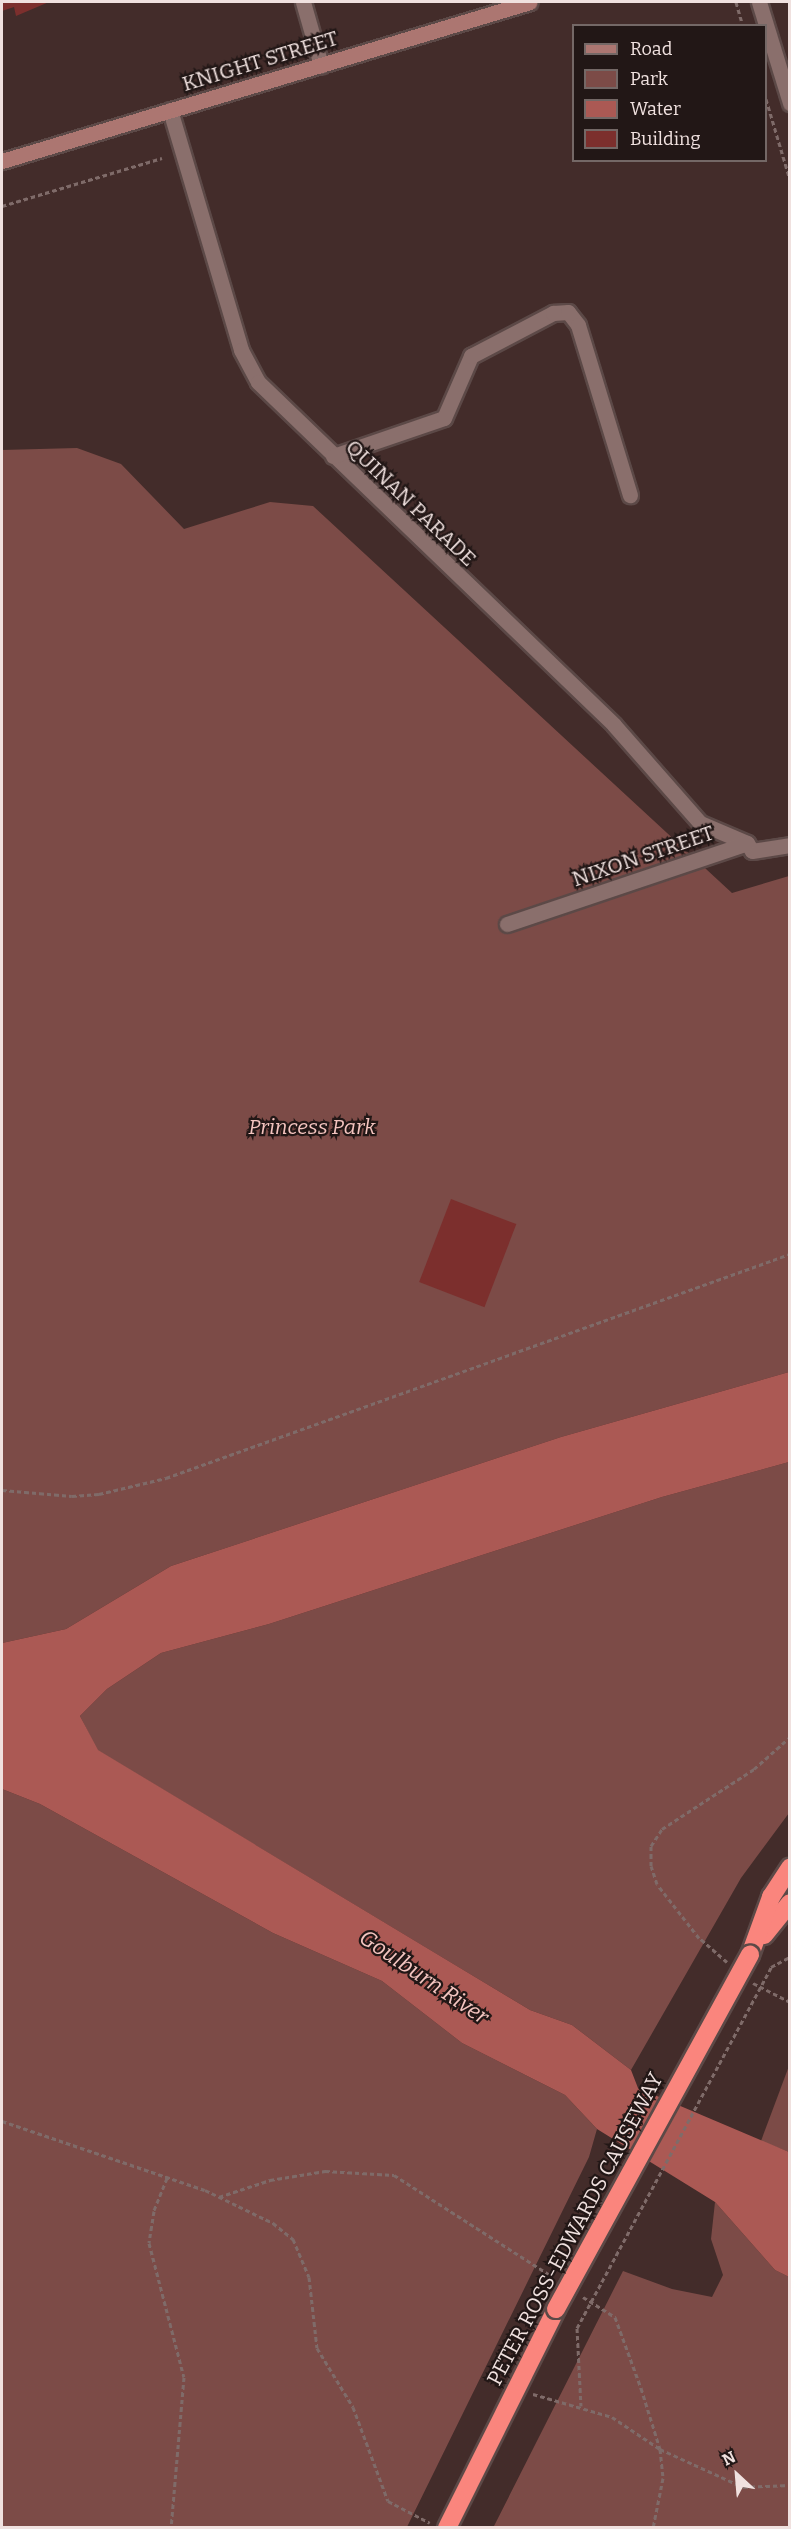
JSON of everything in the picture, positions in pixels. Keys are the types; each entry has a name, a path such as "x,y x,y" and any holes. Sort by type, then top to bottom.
{"highway":[{"path":"750,1955 771,1897 789,1868"},
{"path":"750,1955 789,1904"},
{"name":"PETER ROSS-EDWARDS CAUSEWAY","path":"447,2528 514,2389 556,2309 750,1955"}],"street":[{"path":"303,2 321,65"},
{"name":"KNIGHT STREET","path":"2,161 531,2"},
{"path":"759,2 766,24"},
{"path":"767,29 789,103"},
{"name":"QUINAN PARADE","path":"170,110 249,368 333,456 614,725 700,823 747,843"},
{"path":"333,456 444,418 471,356 553,313 568,312 578,325 630,495"},
{"name":"NIXON STREET","path":"507,924 747,843 752,851 789,845"}],"path":[{"path":"736,2 743,24"},
{"path":"767,106 789,180"},
{"path":"2,206 162,158"},
{"path":"2,1490 81,1495 166,1478 235,1456 789,1254"},
{"path":"730,1965 699,1938 657,1884 651,1866 651,1846 662,1829 754,1768 789,1737"},
{"path":"581,2406 577,2328 771,1967 789,1957"},
{"path":"748,1979 766,1993 789,2002"},
{"path":"2,2121 219,2197 273,2223 293,2239 309,2277 317,2348 353,2407 388,2501 439,2528"},
{"path":"219,2197 270,2180 325,2171 394,2175 555,2278"},
{"path":"167,2178 154,2211 149,2243 184,2377 171,2528"},
{"path":"575,2292 615,2318 660,2449 663,2478 653,2528"},
{"path":"514,2389 581,2406 612,2417 660,2449 743,2487 789,2485"}],"green space":[{"name":"Princess Park","path":"77,448 121,464 184,529 270,502 313,506 732,893 789,876 789,1372 561,1437 171,1566 66,1629 2,1643 2,450"},
{"path":"789,1462 789,1813 741,1878 631,2070 572,2025 530,2010 97,1750 80,1716 107,1689 161,1653 269,1624 662,1497"},
{"path":"2,1789 40,1804 273,1933 382,1981 462,2043 565,2095 597,2129 589,2157 407,2527 2,2527"},
{"path":"789,2066 789,2152 761,2141"},
{"path":"715,2202 775,2270 789,2277 789,2527 493,2528 623,2271 672,2289 712,2297 723,2275 711,2239"}],"water":[{"name":"Goulburn River","path":"789,1372 789,1462 662,1497 269,1624 161,1653 107,1689 80,1716 98,1750 530,2010 572,2025 631,2070 638,2088 789,2152 789,2277 775,2270 715,2202 597,2129 565,2095 462,2043 382,1981 273,1933 40,1804 2,1789 2,1643 66,1629 171,1566 561,1437"}],"building":[{"path":"2,2 49,2 16,16 14,7 2,11"},
{"path":"451,1199 516,1224 484,1307 419,1282"}]}
